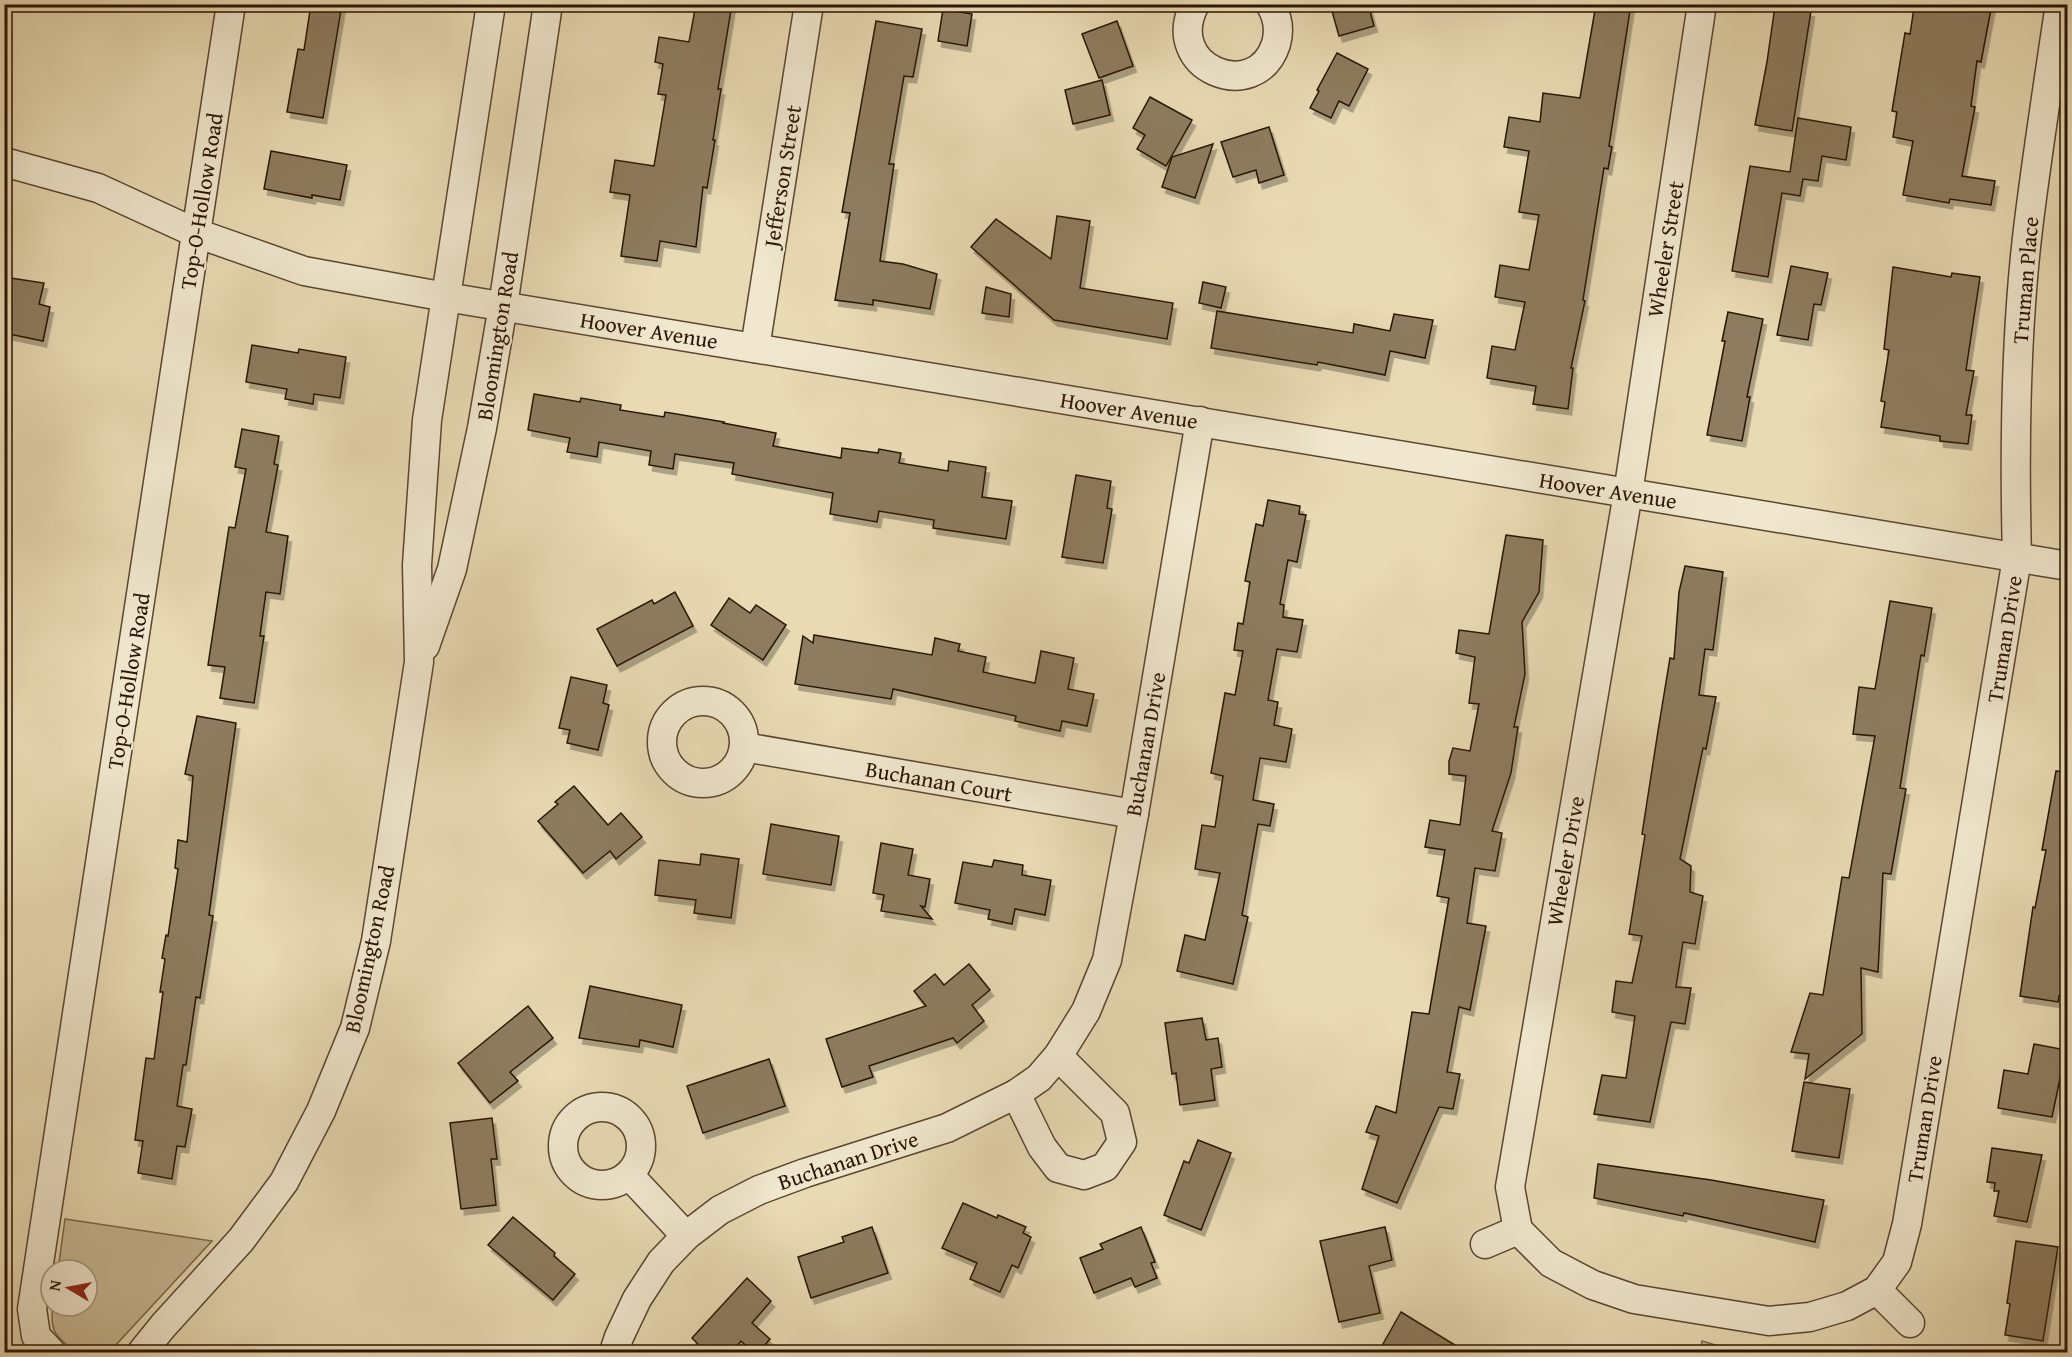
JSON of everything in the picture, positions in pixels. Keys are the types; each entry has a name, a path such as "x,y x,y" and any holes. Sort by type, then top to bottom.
{"street":[{"name":"Top-O-Hollow Road","path":"51,1353 36,1336 32,1310 231,4"},
{"name":"Bloomington Road","path":"142,1353 163,1326 241,1240 284,1182 321,1111 355,1028 376,941 419,662 417,564 427,420 491,4"},
{"name":"Bloomington Road","path":"419,662 452,569 482,428 503,306 548,4"},
{"name":"Jefferson Street","path":"755,348 809,4"},
{"path":"1195,4 1188,19 1187,33 1190,47 1208,69 1221,75 1236,76 1250,73 1263,64 1273,52 1278,37 1278,21 1270,4"},
{"name":"Wheeler Street","path":"1628,493 1702,4"},
{"name":"Truman Place","path":"2017,558 2015,475 2019,345 2028,223 2060,4"},
{"name":"Hoover Avenue","path":"4,162 98,188 196,233 304,271 446,297 2067,566"},
{"name":"Buchanan Drive","path":"614,1353 637,1299 662,1262 686,1236 720,1210 759,1190 805,1173 947,1128 1016,1094 1039,1078 1058,1056 1086,1011 1107,960 1200,422"},
{"name":"Wheeler Drive","path":"1518,1230 1510,1187 1628,493"},
{"name":"Truman Drive","path":"1518,1230 1551,1263 1593,1285 1634,1299 1769,1321 1810,1317 1847,1306 1876,1290 1898,1262 1907,1224 2017,558"},
{"name":"Buchanan Court","path":"744,747 1134,814"},
{"path":"1016,1094 1042,1147 1058,1168 1084,1175 1106,1167 1122,1142 1115,1113 1058,1056"},
{"path":"630,1174 686,1236"},
{"path":"1485,1244 1518,1230"},
{"path":"1876,1290 1910,1323"}],"shaded area":[{"path":"65,1219 212,1241 113,1348 101,1352 75,1352 59,1338 52,1322 52,1318 99,1318 99,1258 60,1258"},
{"path":"1702,1341 1729,1349 1729,1352 1700,1352"}],"building":[{"path":"311,4 342,4 323,118 287,112 298,49 304,50"},
{"path":"696,4 732,4 718,89 721,89 713,140 715,140 707,188 703,187 696,247 660,241 657,261 621,256 630,195 610,192 615,160 654,166 666,95 658,94 663,64 655,62 659,37 689,42"},
{"path":"1330,4 1368,4 1374,26 1339,36"},
{"path":"1596,4 1631,4 1609,146 1612,147 1608,169 1604,168 1583,300 1585,301 1571,368 1573,368 1568,409 1533,404 1536,386 1487,378 1492,346 1515,350 1525,302 1495,297 1500,265 1529,270 1539,215 1519,212 1529,151 1504,147 1509,117 1540,122 1543,93 1580,98"},
{"path":"1928,4 1992,4 1981,62 1977,61 1971,106 1975,107 1962,176 1995,181 1991,205 1950,199 1949,203 1903,195 1913,141 1893,137 1897,112 1892,111 1905,33 1910,34 1914,8 1927,11"},
{"path":"1775,6 1811,11 1792,131 1755,125"},
{"path":"943,9 972,14 967,46 938,41"},
{"path":"876,21 922,29 913,77 904,76 889,164 894,164 880,261 903,264 937,274 930,309 873,300 873,305 835,300 850,213 842,212"},
{"path":"1117,21 1133,66 1099,78 1082,34"},
{"path":"1337,53 1368,69 1349,106 1339,101 1331,118 1310,108"},
{"path":"1102,80 1110,115 1073,124 1065,90"},
{"path":"1150,97 1192,120 1166,166 1137,149 1145,135 1133,128"},
{"path":"1798,118 1851,127 1846,160 1822,156 1818,181 1803,179 1800,196 1782,193 1768,277 1732,271 1750,166 1790,172"},
{"path":"1269,127 1284,175 1259,183 1256,170 1233,177 1221,142"},
{"path":"1213,144 1195,198 1162,187 1172,157"},
{"path":"271,151 347,165 340,200 312,195 312,198 264,189"},
{"path":"1057,216 1090,221 1080,288 1173,303 1167,339 1054,320 971,247 996,219 1051,259"},
{"path":"1791,266 1828,273 1821,305 1814,304 1808,340 1777,335"},
{"path":"1893,267 1951,277 1952,273 1980,277 1966,370 1974,371 1966,415 1972,415 1968,444 1940,441 1940,436 1881,427 1885,402 1881,401 1889,350 1884,349"},
{"path":"4,277 44,283 39,304 50,307 43,341 4,333"},
{"path":"1203,282 1226,287 1221,308 1199,303"},
{"path":"986,287 1011,294 1009,317 982,313"},
{"path":"1217,311 1353,333 1354,324 1390,331 1394,314 1433,320 1425,358 1390,351 1385,375 1318,362 1317,365 1211,348"},
{"path":"1728,312 1763,319 1747,397 1750,397 1742,441 1707,435 1725,341 1722,341"},
{"path":"252,345 298,353 299,349 346,357 340,398 314,394 313,404 285,399 287,389 246,382"},
{"path":"534,394 580,402 581,398 621,405 620,410 664,417 665,412 724,422 776,433 773,446 841,458 842,448 878,453 879,449 901,453 899,463 948,471 949,461 986,467 982,497 1012,501 1006,539 933,528 934,520 879,511 877,522 830,514 833,493 732,474 734,463 675,454 673,469 649,465 651,451 599,442 597,457 567,452 570,438 528,430"},
{"path":"242,429 279,436 274,464 278,465 266,532 288,536 280,594 266,592 260,636 264,636 254,703 220,698 225,667 208,665 229,527 235,528 246,469 235,467"},
{"path":"1076,475 1111,481 1107,508 1112,509 1103,563 1062,557"},
{"path":"1268,500 1300,506 1299,514 1306,515 1297,562 1288,560 1280,604 1284,605 1283,617 1303,620 1297,652 1277,649 1268,700 1278,702 1274,725 1292,729 1286,762 1260,758 1253,800 1274,804 1270,826 1258,824 1242,915 1248,917 1233,984 1177,971 1185,935 1205,940 1220,873 1195,869 1202,825 1215,827 1223,776 1211,773 1225,693 1235,695 1243,651 1234,650 1238,623 1243,624 1250,582 1245,581 1256,524 1263,526"},
{"path":"1506,535 1543,540 1539,592 1522,622 1525,674 1514,727 1518,727 1511,773 1492,831 1502,833 1495,871 1475,868 1467,923 1486,926 1470,1010 1459,1007 1447,1072 1460,1074 1453,1109 1439,1107 1397,1203 1362,1189 1379,1136 1366,1132 1376,1106 1396,1113 1412,1012 1429,1014 1449,898 1437,896 1445,850 1425,847 1430,820 1460,825 1466,776 1449,774 1449,761 1453,748 1470,751 1479,704 1469,703 1475,657 1456,653 1459,630 1489,634"},
{"path":"1685,566 1723,572 1713,650 1705,649 1699,695 1716,697 1680,859 1691,866 1690,892 1703,896 1695,944 1683,942 1676,987 1691,988 1685,1024 1671,1022 1650,1122 1594,1114 1602,1075 1626,1078 1635,1016 1612,1012 1616,981 1632,983 1642,936 1629,934 1645,835 1642,834 1658,731 1670,658 1674,659 1679,592"},
{"path":"675,592 693,626 617,666 597,629 652,600 654,604"},
{"path":"729,598 750,613 756,605 786,625 763,660 711,625"},
{"path":"1890,601 1932,608 1924,656 1921,655 1900,788 1906,789 1891,874 1883,873 1878,972 1861,968 1862,1034 1805,1079 1809,1054 1791,1052 1810,993 1823,995 1842,877 1849,878 1875,736 1853,734 1859,687 1875,689"},
{"path":"814,635 932,655 935,638 960,644 958,651 986,657 983,672 1035,683 1041,651 1074,658 1068,689 1094,694 1087,726 1062,721 1060,731 1015,721 1016,716 893,689 891,699 795,684 803,636 813,643"},
{"path":"571,677 607,685 603,703 609,705 598,750 567,743 570,730 559,728"},
{"path":"197,716 236,723 209,915 213,916 200,998 196,997 186,1065 183,1065 177,1106 192,1109 185,1147 177,1146 172,1179 138,1173 143,1141 135,1140 146,1058 154,1059 163,992 160,992 165,959 162,958 166,935 168,936 178,869 175,868 178,840 187,842 193,776 185,774"},
{"path":"2056,771 2067,772 2067,998 2059,996 2058,1002 2020,996 2033,907 2035,908 2046,850 2042,850"},
{"path":"574,786 608,825 621,813 642,837 616,859 610,851 583,873 538,821"},
{"path":"771,824 839,836 831,885 763,874"},
{"path":"881,843 913,849 908,875 930,879 925,907 921,906 932,919 881,911 884,895 873,893"},
{"path":"701,854 739,859 731,918 694,913 696,900 655,895 659,860 700,865"},
{"path":"994,860 1023,865 1022,875 1051,880 1045,915 1015,909 1012,924 988,919 990,910 955,903 963,862 992,867"},
{"path":"969,964 990,990 972,1005 984,1021 957,1043 953,1038 869,1066 873,1077 842,1087 826,1039 926,1006 914,991 935,974 944,985"},
{"path":"590,986 682,1005 673,1047 640,1040 639,1047 579,1038"},
{"path":"528,1006 553,1038 510,1072 518,1081 490,1103 458,1063"},
{"path":"1202,1018 1206,1040 1218,1038 1222,1067 1211,1069 1215,1100 1180,1105 1176,1073 1172,1074 1165,1023"},
{"path":"2034,1044 2066,1050 2052,1117 1998,1108 2004,1070 2028,1074"},
{"path":"769,1059 785,1106 703,1133 687,1086"},
{"path":"1804,1082 1850,1089 1839,1158 1792,1151"},
{"path":"492,1118 497,1159 491,1159 496,1205 461,1209 450,1123"},
{"path":"1198,1140 1231,1153 1201,1230 1164,1215 1184,1161 1189,1163"},
{"path":"1992,1148 2042,1155 2027,1222 1994,1216 1999,1191 1994,1191 1995,1183 1987,1182"},
{"path":"1598,1164 1711,1180 1824,1200 1815,1242 1684,1213 1683,1216 1594,1198"},
{"path":"963,1203 997,1218 998,1215 1026,1227 1023,1233 1031,1237 1018,1268 1012,1265 1000,1292 970,1279 977,1263 942,1248"},
{"path":"513,1217 555,1253 554,1256 575,1274 553,1300 488,1245"},
{"path":"872,1227 888,1273 811,1298 798,1257 844,1242 842,1237"},
{"path":"1141,1227 1155,1262 1151,1263 1157,1278 1135,1287 1131,1278 1094,1293 1080,1258 1103,1249 1100,1244"},
{"path":"1385,1227 1392,1260 1369,1266 1380,1313 1339,1322 1320,1241"},
{"path":"2016,1241 2058,1247 2043,1341 2005,1335"},
{"path":"747,1278 771,1301 752,1323 770,1339 758,1353 754,1353 741,1341 731,1353 707,1353 692,1338"},
{"path":"1401,1312 1468,1353 1397,1353 1383,1344"}]}
